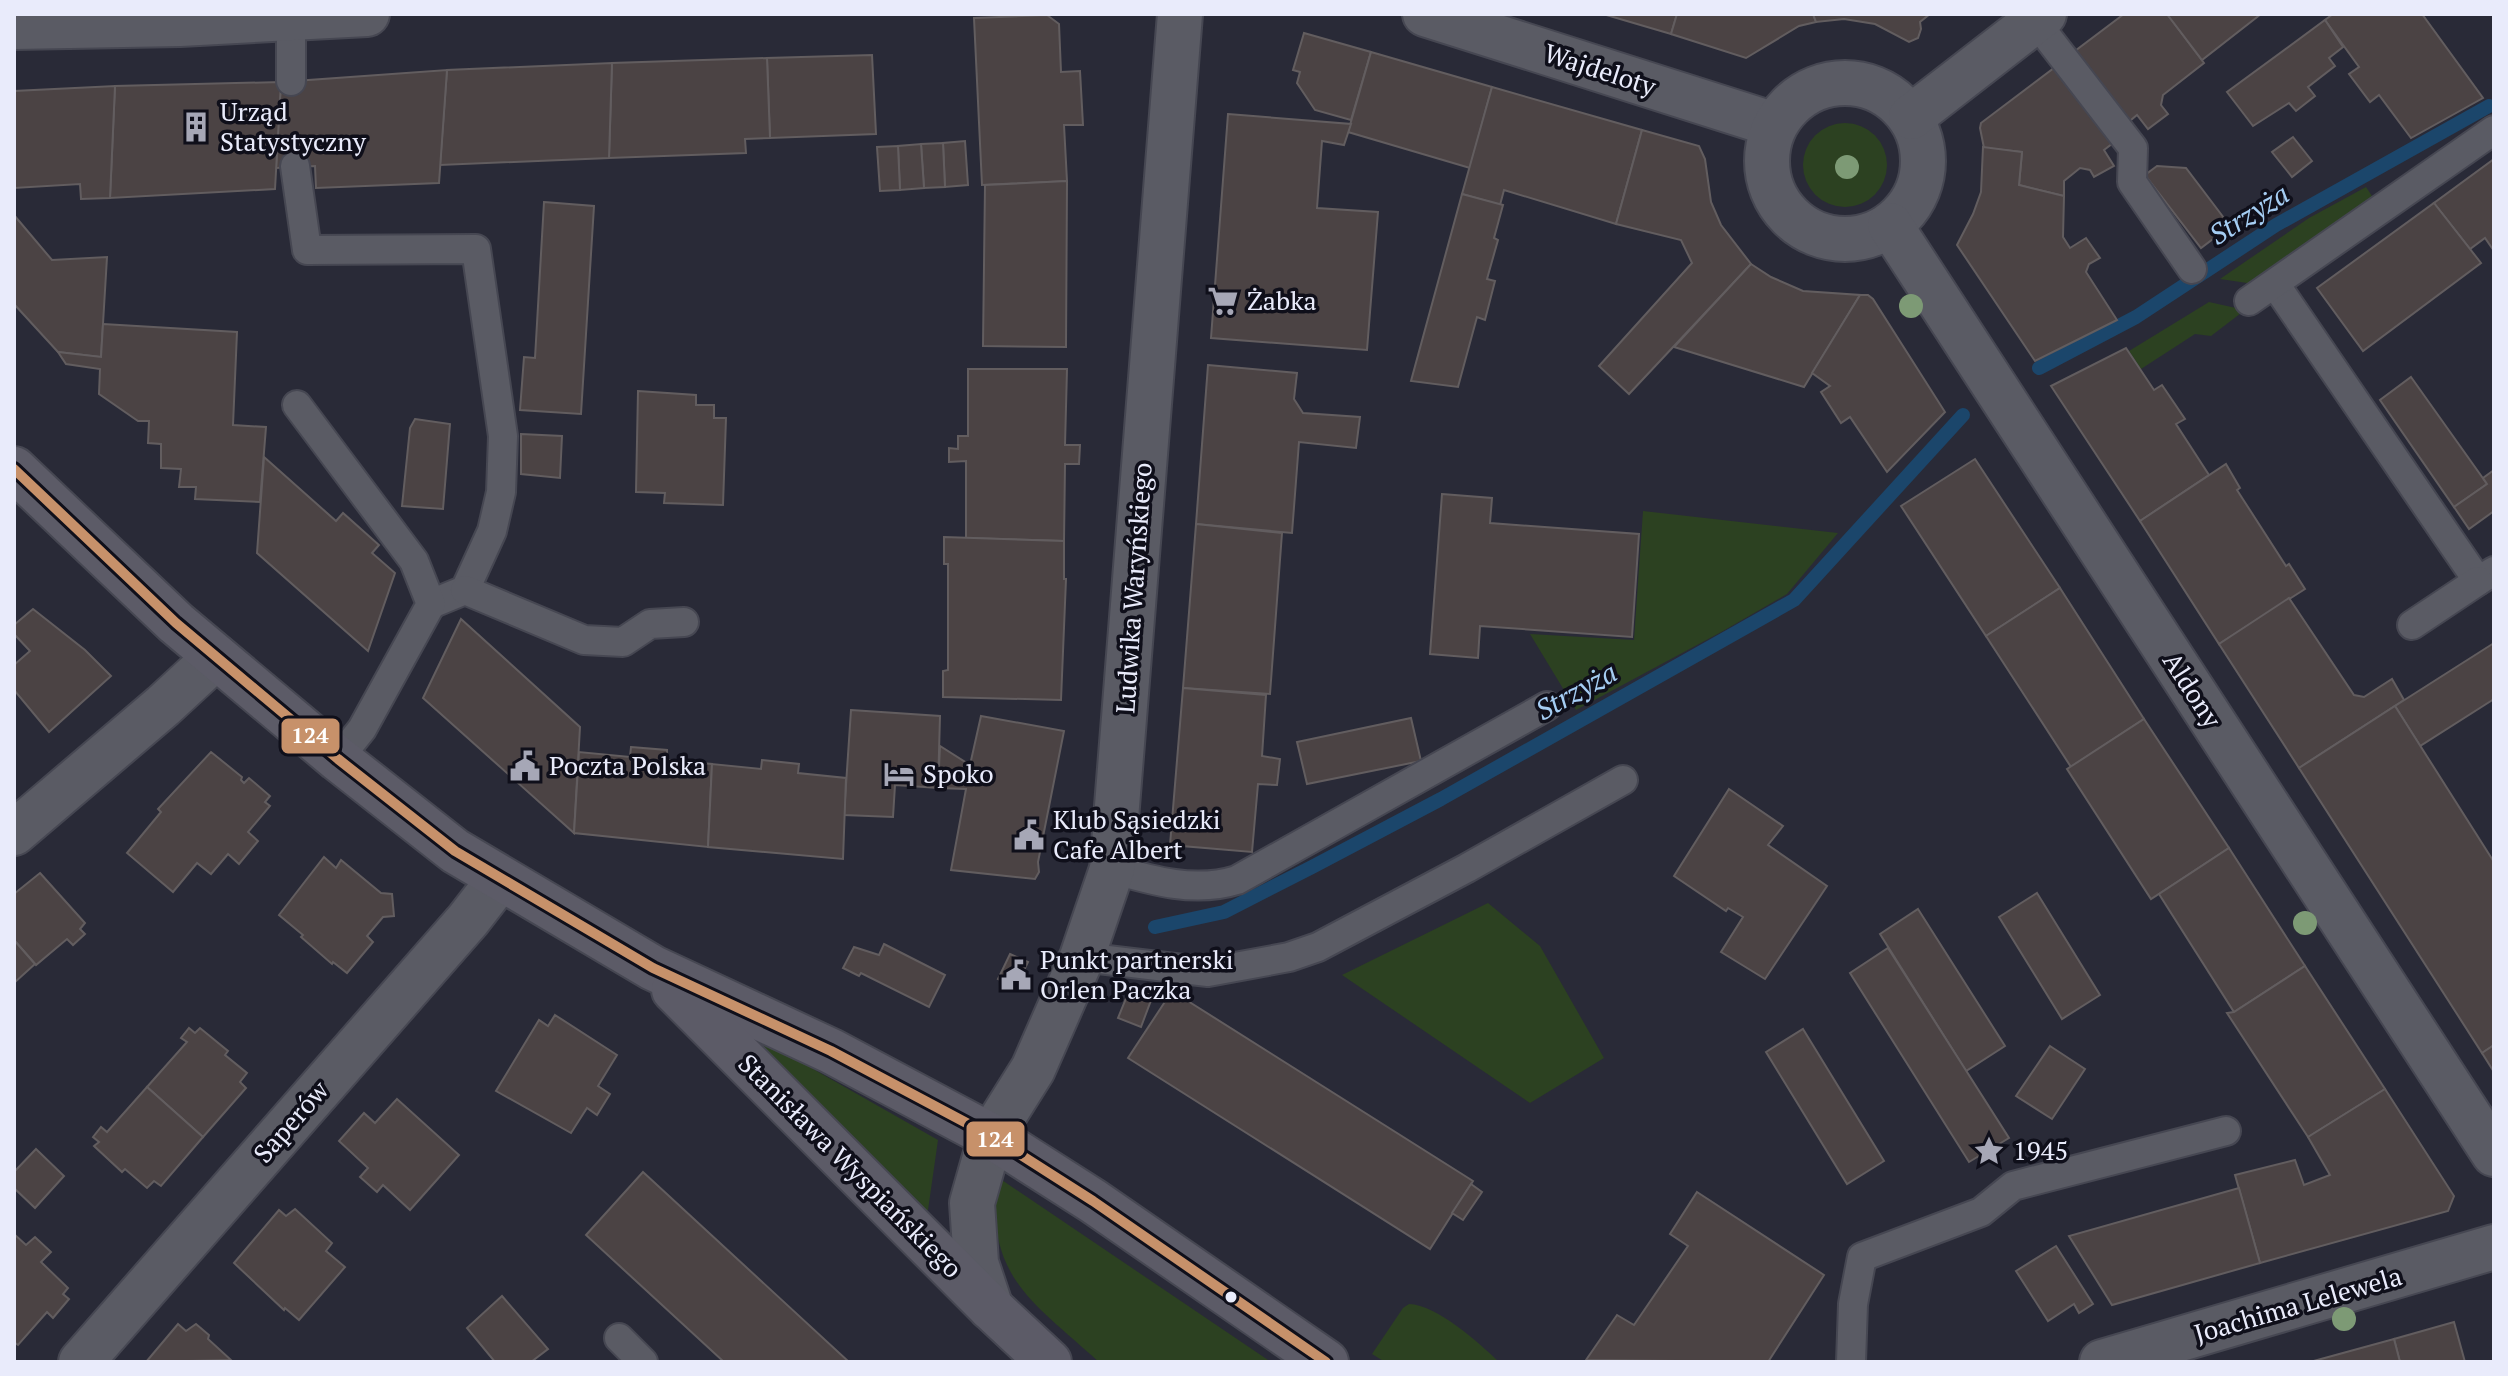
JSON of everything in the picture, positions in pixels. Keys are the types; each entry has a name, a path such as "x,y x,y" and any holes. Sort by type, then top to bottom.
{"main road":[{"name":"Stanisława Wyspiańskiego","path":"14,469 216,657 433,835 499,880 653,968 831,1051 991,1136 1093,1201 1326,1362"},
{"name":"Stanisława Wyspiańskiego","path":"653,968 991,1308 1049,1362"}],"street":[{"path":"14,27 367,14"},
{"name":"Ludwika Waryńskiego","path":"991,1308 976,1263 972,1203 991,1136 1033,1069 1082,957 1112,869 1180,14"},
{"name":"Wajdeloty","path":"1425,14 1775,125"},
{"path":"1911,117 2039,18"},
{"path":"1857,83 1888,94 1911,117 1921,139 1922,175 1907,208 1890,225 1863,237 1833,239 1805,229 1783,209 1769,183 1766,153 1775,125 1795,99 1824,84 1857,83"},
{"name":"Aldony","path":"1890,225 2482,1108 2494,1154"},
{"path":"14,833 216,657"},
{"name":"Saperów","path":"81,1362 468,920 499,880"},
{"name":"Joachima Lelewela","path":"2102,1362 2494,1247"}],"lane":[{"path":"291,18 291,81"},
{"path":"2039,18 2133,148 2132,182 2192,269"},
{"path":"2249,301 2494,130"},
{"path":"295,166 307,250 476,249 503,436 501,492 492,531 465,590 431,604 362,729 338,759"},
{"path":"2275,284 2486,576 2412,625"},
{"path":"297,405 414,561 431,604"},
{"path":"465,590 584,640 623,642 650,624 684,622"},
{"path":"1112,869 1192,886 1216,886 1237,880 1547,706"},
{"path":"1082,957 1208,972 1289,957 1331,940 1623,780"},
{"path":"1851,1362 1853,1304 1862,1257 1981,1212 2013,1186 2226,1131"},
{"path":"619,1338 643,1362"}],"green space":[{"path":"1845,123 1868,130 1880,142 1887,165 1880,188 1868,200 1845,207 1822,200 1810,188 1803,165 1810,142 1822,130"},
{"path":"2366,187 2372,196 2370,202 2254,284 2220,279 2309,218"},
{"path":"2209,302 2245,310 2211,336 2195,334 2141,369 2129,351"},
{"path":"1643,511 1838,533 1787,594 1576,710 1530,634 1634,640"},
{"path":"1488,903 1540,946 1604,1058 1530,1103 1342,975"},
{"path":"753,1035 938,1140 928,1210 924,1212 743,1041"},
{"path":"996,1176 1271,1362 1099,1362 1034,1303 1006,1263 998,1239"},
{"path":"1409,1304 1445,1318 1499,1362 1385,1362 1372,1354 1403,1308"}],"building":[{"path":"1603,14 1677,14 1671,34"},
{"path":"1677,14 1813,14 1816,22 1799,26 1746,58 1671,34"},
{"path":"1813,14 1930,14 1920,22 1918,38 1909,42 1875,24 1844,19 1816,22"},
{"path":"2124,14 2167,14 2204,63 2163,95 2161,105 2168,114 2148,129 2137,115 2125,125 2071,54"},
{"path":"2167,14 2261,14 2202,60"},
{"path":"2333,14 2422,14 2483,98 2411,138 2379,95 2370,102 2349,74 2359,67 2325,20"},
{"path":"1047,15 1059,24 1061,72 1080,71 1083,125 1064,125 1067,181 982,185 974,18"},
{"path":"2325,20 2343,47 2329,58 2335,66 2308,87 2315,96 2296,111 2289,103 2253,126 2227,92"},
{"path":"1304,33 1371,52 1351,120 1315,110 1297,83 1300,72 1293,70"},
{"path":"1371,52 1492,87 1470,168 1348,132"},
{"path":"872,55 876,134 770,138 767,58"},
{"path":"767,58 770,138 745,139 746,153 609,158 612,63"},
{"path":"612,63 609,158 440,165 447,70"},
{"path":"2058,65 2117,140 2104,150 2114,166 2094,177 2090,170 2080,168 2064,181 2064,196 2019,185 2022,152 1984,148 1980,128 1981,123"},
{"path":"447,70 439,183 316,188 315,166 276,168 281,82"},
{"name":"Urząd Statystyczny","path":"281,82 275,189 110,198 115,86"},
{"path":"115,86 110,198 81,199 80,184 14,188 14,91"},
{"path":"1492,87 1642,130 1616,224 1504,190 1500,205 1462,194"},
{"path":"1228,114 1351,124 1344,145 1322,141 1317,208 1378,212 1367,350 1211,338"},
{"path":"1642,130 1699,146 1705,159 1711,202 1721,225 1751,264 1629,394 1599,366 1692,263 1681,240 1616,224"},
{"path":"2293,137 2312,161 2292,177 2272,152"},
{"path":"965,141 968,185 945,187 943,143"},
{"path":"943,143 945,187 924,188 921,144"},
{"path":"921,144 924,188 900,190 898,146"},
{"path":"898,146 900,190 880,191 877,147"},
{"path":"1983,147 2022,152 2019,185 2064,196 2063,237 2070,248 2086,238 2100,258 2089,264 2086,272 2117,320 2035,361 1957,245 1981,192"},
{"path":"2494,159 2494,251 2485,238 2470,249 2434,203"},
{"path":"2157,166 2186,168 2230,226 2201,248 2145,175"},
{"path":"1067,181 1066,347 983,346 985,185"},
{"path":"1462,194 1503,205 1494,238 1498,240 1487,279 1495,281 1485,320 1477,317 1458,387 1411,381"},
{"path":"544,202 594,206 581,414 520,410 524,357 535,358"},
{"path":"2434,203 2481,263 2363,351 2317,288"},
{"path":"14,215 52,260 107,257 101,357 58,352 14,304"},
{"path":"1751,264 1803,291 1860,295 1804,387 1674,347"},
{"path":"1860,295 1873,299 1945,412 1887,472 1850,417 1841,423 1821,392 1830,386 1812,373"},
{"path":"103,324 237,332 233,425 266,427 260,502 195,499 196,487 179,487 181,469 161,468 161,444 148,443 149,421 138,421 99,394 100,369 66,364 58,352 101,357"},
{"path":"2126,348 2154,390 2162,385 2185,419 2176,424 2209,475 2140,521 2051,386"},
{"path":"1208,365 1297,373 1294,399 1303,413 1360,417 1356,448 1299,442 1292,533 1196,524"},
{"path":"968,369 1067,369 1065,445 1080,445 1079,464 1065,464 1064,541 966,538 966,461 949,462 949,448 958,449 958,436 968,436"},
{"path":"2411,377 2487,484 2454,507 2380,400"},
{"path":"638,391 696,395 696,405 714,405 714,418 726,418 723,505 664,503 665,493 636,492"},
{"path":"415,419 450,424 443,509 402,506 410,428"},
{"path":"521,434 562,436 560,478 521,474"},
{"path":"264,457 336,521 343,513 379,545 372,553 395,573 368,651 257,553"},
{"path":"1975,459 2060,588 1986,636 1901,506"},
{"path":"2226,464 2240,488 2237,490 2286,566 2289,564 2305,589 2219,644 2140,521"},
{"path":"2494,470 2494,511 2469,529 2454,507 2487,484 2483,478"},
{"path":"1442,494 1492,498 1490,523 1639,534 1632,637 1480,626 1478,658 1430,654"},
{"path":"1196,524 1282,533 1270,694 1183,688"},
{"path":"944,537 1064,541 1066,579 1061,700 943,697 943,671 948,670 948,564 944,564"},
{"path":"2060,588 2144,719 2071,767 1986,636"},
{"path":"2289,598 2354,695 2364,697 2392,679 2404,700 2299,768 2219,644"},
{"path":"33,609 85,650 111,676 49,732 14,690 14,665 30,651 14,634 14,625"},
{"path":"461,619 580,727 574,833 423,698"},
{"path":"2494,643 2494,699 2420,746 2395,706"},
{"path":"1183,688 1266,695 1262,756 1280,759 1277,785 1258,784 1252,852 1170,845"},
{"path":"2395,706 2494,862 2494,1045 2482,1053 2299,768"},
{"path":"851,710 940,716 938,788 895,785 893,817 844,815"},
{"path":"981,716 1064,731 1038,862 1039,872 1035,879 951,870 966,789 938,788 940,746 970,765"},
{"path":"1411,718 1421,761 1307,784 1297,742"},
{"path":"2144,719 2229,848 2151,899 2067,769"},
{"path":"631,747 667,750 667,760 712,764 708,847 574,833 579,752 630,757"},
{"path":"211,752 242,777 244,783 249,778 270,796 265,802 270,806 248,832 258,841 239,864 228,854 211,874 197,863 173,892 127,853 161,812 158,809"},
{"path":"762,760 799,764 798,773 846,778 843,859 708,847 712,764 761,769"},
{"path":"1729,789 1783,826 1768,845 1827,886 1765,979 1721,952 1743,917 1728,908 1726,911 1674,876"},
{"path":"2229,848 2305,966 2234,1012 2159,894"},
{"path":"324,857 336,868 341,860 381,893 392,894 394,916 383,917 367,936 373,942 347,973 332,964 279,915"},
{"path":"40,873 85,923 80,929 85,934 73,945 67,939 36,965 14,940 14,894"},
{"path":"2037,893 2100,995 2062,1019 1999,917"},
{"path":"1918,909 2005,1046 1966,1071 1880,934"},
{"path":"14,940 35,964 14,983"},
{"path":"884,944 945,975 929,1007 861,973 859,976 843,968 854,947 879,955"},
{"path":"1888,948 2009,1138 1969,1162 1850,973"},
{"path":"1010,954 1028,962 1016,987 998,979"},
{"path":"2305,966 2385,1089 2308,1137 2227,1013 2234,1012"},
{"path":"1131,986 1153,995 1141,1027 1118,1018"},
{"path":"1172,991 1473,1181 1430,1249 1128,1058"},
{"path":"555,1015 617,1055 598,1086 610,1094 597,1115 587,1108 571,1133 496,1091 539,1020 548,1026"},
{"path":"189,1028 195,1033 200,1028 228,1051 225,1055 247,1073 240,1082 246,1088 203,1137 147,1087 187,1042 181,1038"},
{"path":"1803,1029 1884,1161 1847,1184 1766,1052"},
{"path":"2494,1045 2494,1072 2482,1053"},
{"path":"2050,1046 2085,1069 2052,1119 2016,1096"},
{"path":"147,1087 203,1137 161,1186 154,1181 147,1188 125,1169 122,1172 94,1146 99,1142 93,1137 101,1127 107,1132"},
{"path":"2385,1089 2454,1196 2448,1211 2260,1263 2235,1175 2295,1160 2304,1185 2330,1175 2308,1137"},
{"path":"397,1099 459,1155 410,1210 383,1185 377,1192 360,1177 368,1168 339,1141 364,1113 375,1123"},
{"path":"36,1149 64,1176 35,1208 14,1188 14,1172"},
{"path":"643,1172 849,1362 724,1362 586,1235"},
{"path":"1471,1184 1482,1192 1463,1220 1452,1213"},
{"path":"2239,1188 2260,1263 2112,1305 2069,1236"},
{"path":"1697,1192 1824,1275 1768,1362 1586,1360 1617,1315 1634,1325 1688,1246 1670,1234"},
{"path":"295,1209 332,1243 326,1251 345,1267 299,1320 234,1263 279,1210 286,1216"},
{"path":"14,1234 26,1245 35,1237 51,1252 41,1262 68,1288 63,1294 69,1299 53,1318 47,1312 18,1345 14,1342"},
{"path":"2056,1246 2093,1304 2079,1313 2074,1304 2048,1321 2016,1271"},
{"path":"502,1296 548,1349 531,1362 495,1362 467,1328"},
{"path":"2454,1322 2465,1362 2400,1362 2394,1339"},
{"path":"178,1324 186,1331 196,1324 231,1360 146,1362"},
{"path":"2394,1339 2400,1362 2310,1362"}],"waterway":[{"name":"Strzyża","path":"2039,368 2136,317 2276,225 2489,106"},
{"name":"Strzyża","path":"1155,927 1224,912 1312,867 1441,799 1794,600 1963,415"}],"transit line":[{"name":"124","path":"14,469 176,623 338,759 455,851 653,968 831,1051 991,1136 1093,1201 1326,1362"}],"place":[{"name":"Urząd Statystyczny","path":"196,127"},
{"name":"Żabka","path":"1223,301"},
{"name":"Poczta Polska","path":"525,766"},
{"name":"Spoko","path":"899,774"},
{"name":"Klub Sąsiedzki Cafe Albert","path":"1029,835"},
{"name":"Punkt partnerski Orlen Paczka","path":"1016,975"},
{"name":"1945","path":"1989,1151"}]}
